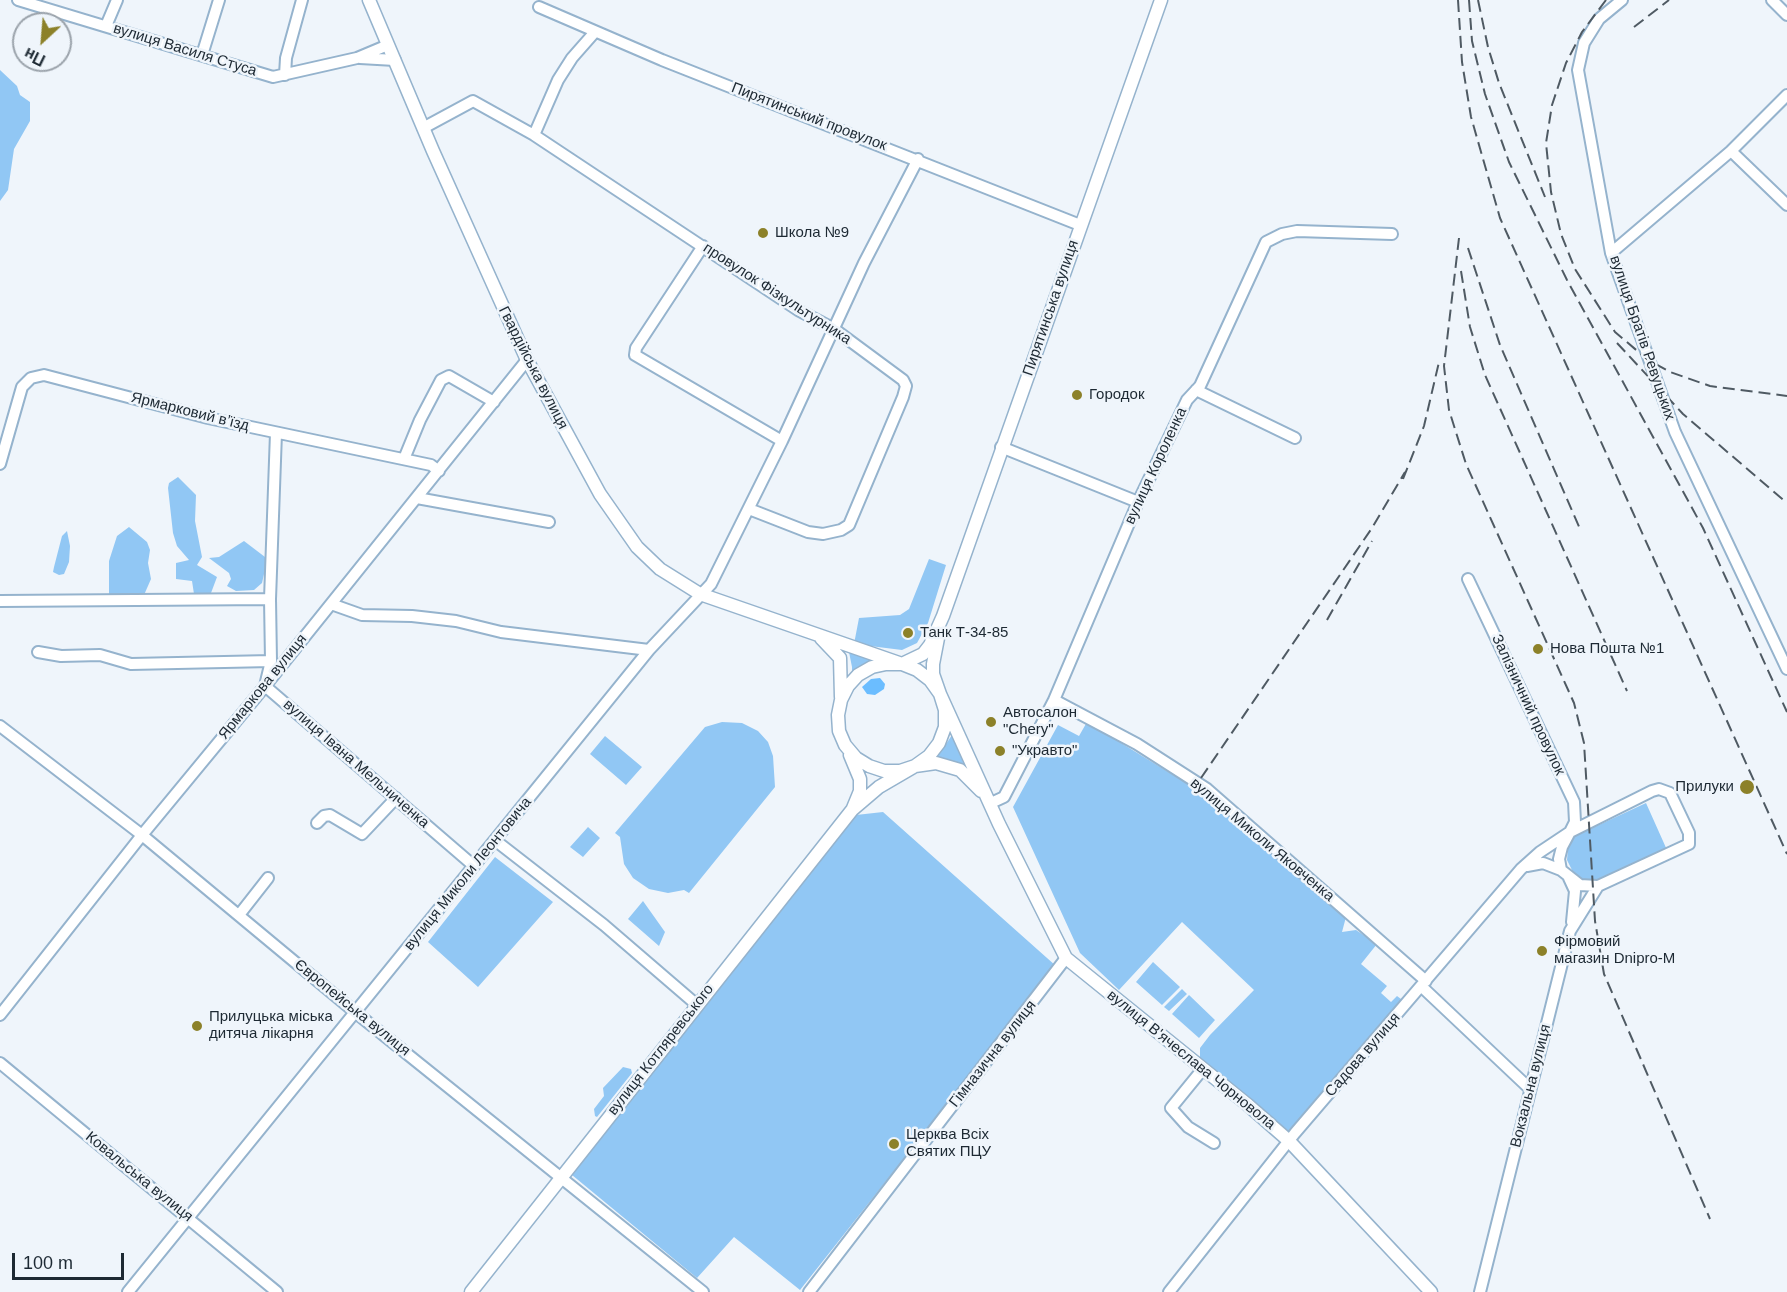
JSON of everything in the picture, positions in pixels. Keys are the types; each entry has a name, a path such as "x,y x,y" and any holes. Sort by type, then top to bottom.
{"main road":[{"name":"Гвардійська вулиця","path":"369,0 423,128 527,360 617,522 660,569 700,594 810,630 902,664"},
{"name":"Пирятинська вулиця","path":"943,616 1161,0"},
{"path":"902,664 923,654 930,645 943,616"},
{"path":"852,810 879,787 929,756 939,743 945,727 945,710 933,664 943,616"},
{"path":"810,630 832,647 840,658 839,731 861,779 860,791 852,810"},
{"path":"841,699 848,686 858,675 872,667 902,664 917,670 930,680 940,694 991,803"},
{"path":"846,746 856,758 884,771 900,771 936,763 960,770 972,779 991,803"},
{"name":"вулиця В'ячеслава Чорновола","path":"991,803 999,824 1066,958 1248,1105 1289,1141 1431,1292"},
{"name":"вулиця Котляревського","path":"471,1292 852,810"}],"street":[{"name":"вулиця Василя Стуса","path":"18,0 273,77 357,58 388,45"},
{"path":"106,26 117,0"},
{"path":"202,55 219,0"},
{"path":"285,75 286,58 302,0"},
{"name":"вулиця Братів Ревуцьких","path":"1622,0 1599,20 1584,43 1578,70 1611,253 1675,432 1787,669"},
{"path":"1772,0 1787,15"},
{"name":"Пирятинський провулок","path":"539,7 594,33 918,159 1080,225"},
{"path":"534,135 558,80 572,58 594,33"},
{"path":"357,58 395,60"},
{"path":"1611,253 1731,152 1787,95"},
{"name":"провулок Фізкультурника","path":"423,128 472,101 534,135 798,310 834,329 898,374 906,386 849,525 841,530 823,534 795,528 749,509"},
{"path":"1731,152 1787,205"},
{"name":"вулиця Миколи Леонтовича","path":"128,1292 649,650 711,584 782,441 864,263 918,159"},
{"name":"вулиця Короленка","path":"991,803 1004,797 1054,700 1138,502 1187,400 1196,390 1266,242 1274,236 1297,231 1392,234"},
{"path":"703,246 636,348 635,356 782,441"},
{"name":"Ярмаркова вулиця","path":"0,1015 142,835 527,360"},
{"name":"Ярмарковий вʼїзд","path":"0,464 22,387 31,378 44,375 276,433 431,465 439,471"},
{"path":"404,459 420,420 441,380 449,376 494,402"},
{"path":"1196,390 1295,438"},
{"path":"265,686 271,661 270,599 276,433"},
{"path":"1001,447 1138,502"},
{"path":"417,498 549,522"},
{"name":"Залізничний провулок","path":"1468,579 1574,802 1576,812 1570,832"},
{"path":"0,601 270,599"},
{"path":"331,604 362,615 412,616 456,621 501,632 649,650"},
{"path":"38,652 61,656 100,655 131,664 271,661"},
{"name":"вулиця Івана Мельниченка","path":"265,686 474,866"},
{"name":"вулиця Миколи Яковченка","path":"1054,700 1137,744 1207,789 1424,984 1529,1088"},
{"name":"Європейська вулиця","path":"0,726 142,835 355,1012 704,1292"},
{"path":"1521,869 1543,863 1565,874 1586,887 1598,886 1689,844 1689,833 1674,797 1665,790 1652,791 1570,832 1562,847 1559,860 1565,874 1575,891 1570,931"},
{"path":"318,823 324,816 330,815 362,834 396,798"},
{"name":"Садова вулиця","path":"1169,1292 1289,1141 1521,869 1540,852 1570,832"},
{"path":"496,841 604,925 698,1005"},
{"path":"239,915 268,878"},
{"name":"Вокзальна вулиця","path":"1480,1292 1529,1088 1570,931 1598,886"},
{"name":"Гімназична вулиця","path":"809,1292 1066,958"},
{"name":"Ковальська вулиця","path":"0,1063 278,1292"},
{"path":"1202,1070 1171,1108 1188,1126 1214,1143"}],"shaded area":[{"path":"0,70 17,86 20,95 30,102 30,121 14,149 8,190 0,201"},
{"path":"178,477 196,495 195,521 202,557 197,565 217,577 211,593 194,594 192,581 176,579 176,563 189,560 177,546 173,533 168,488 169,483"},
{"path":"129,527 147,542 150,550 148,563 151,579 144,595 109,595 109,561 117,536"},
{"path":"67,531 70,546 69,562 64,574 59,575 53,572 62,536"},
{"path":"244,541 265,557 266,565 262,583 254,590 236,591 227,586 231,579 229,573 209,558 219,557"},
{"path":"929,559 946,565 928,623 917,643 902,650 854,644 859,618 900,615 909,609"},
{"path":"848,647 879,659 852,677"},
{"path":"880,678 885,684 884,689 875,695 867,694 862,687 871,679"},
{"path":"722,722 742,723 758,731 768,742 773,756 775,787 689,893 684,890 668,893 649,889 633,878 624,864 620,837 615,833 705,727"},
{"path":"1087,722 1204,794 1346,917 1342,932 1356,930 1377,944 1361,964 1387,986 1381,993 1391,1002 1397,996 1405,1002 1292,1134 1200,1058 1200,1048 1210,1035 1254,990 1182,922 1119,990 1080,953 1013,807 1058,725 1079,736"},
{"path":"952,735 966,769 932,759 940,753"},
{"path":"605,736 642,767 626,785 590,754"},
{"path":"1646,803 1667,850 1597,881 1583,880 1573,872 1567,860 1568,848 1575,836"},
{"path":"883,812 1056,966 800,1290 734,1237 697,1278 572,1175 856,815"},
{"path":"588,827 600,838 583,857 570,847"},
{"path":"495,857 553,902 478,987 428,942"},
{"path":"643,901 665,932 659,946 628,919"},
{"path":"1153,962 1180,987 1162,1005 1136,982"},
{"path":"1182,989 1187,994 1169,1011 1164,1007"},
{"path":"1189,995 1215,1020 1199,1038 1172,1014"},
{"path":"623,1067 631,1069 632,1073 597,1117 595,1116 594,1109 604,1096 603,1088"}],"railway":[{"path":"1458,0 1462,62 1471,117 1500,218 1787,854"},
{"path":"1469,0 1472,41 1485,94 1509,162 1567,280 1703,528 1787,712"},
{"path":"1478,0 1488,47 1499,83 1545,197"},
{"path":"1606,0 1582,32 1566,63 1552,105 1546,143 1551,192 1561,234 1575,269 1615,332 1648,360 1670,372 1710,386 1787,396"},
{"path":"1634,27 1669,0"},
{"path":"1459,238 1444,366 1449,410 1466,464 1574,703 1584,743 1595,921 1604,974 1710,1219"},
{"path":"1468,248 1500,345 1580,529"},
{"path":"1461,271 1470,327 1485,375 1627,691"},
{"path":"1617,343 1683,414 1787,503"},
{"path":"1403,479 1424,426 1439,362"},
{"path":"1201,778 1372,528 1405,472"},
{"path":"1327,620 1372,541"}],"place":[{"name":"Школа №9","path":"763,233"},
{"name":"Городок","path":"1077,395"},
{"name":"Танк Т-34-85","path":"908,633"},
{"name":"Нова Пошта №1","path":"1538,649"},
{"name":"Автосалон \"Chery\"","path":"991,722"},
{"name":"\"Укравто\"","path":"1000,751"},
{"name":"Прилуки","path":"1747,787"},
{"name":"Фірмовий магазин Dnipro-M","path":"1542,951"},
{"name":"Прилуцька міська дитяча лікарня","path":"197,1026"},
{"name":"Церква Всіх Святих ПЦУ","path":"894,1144"}]}
